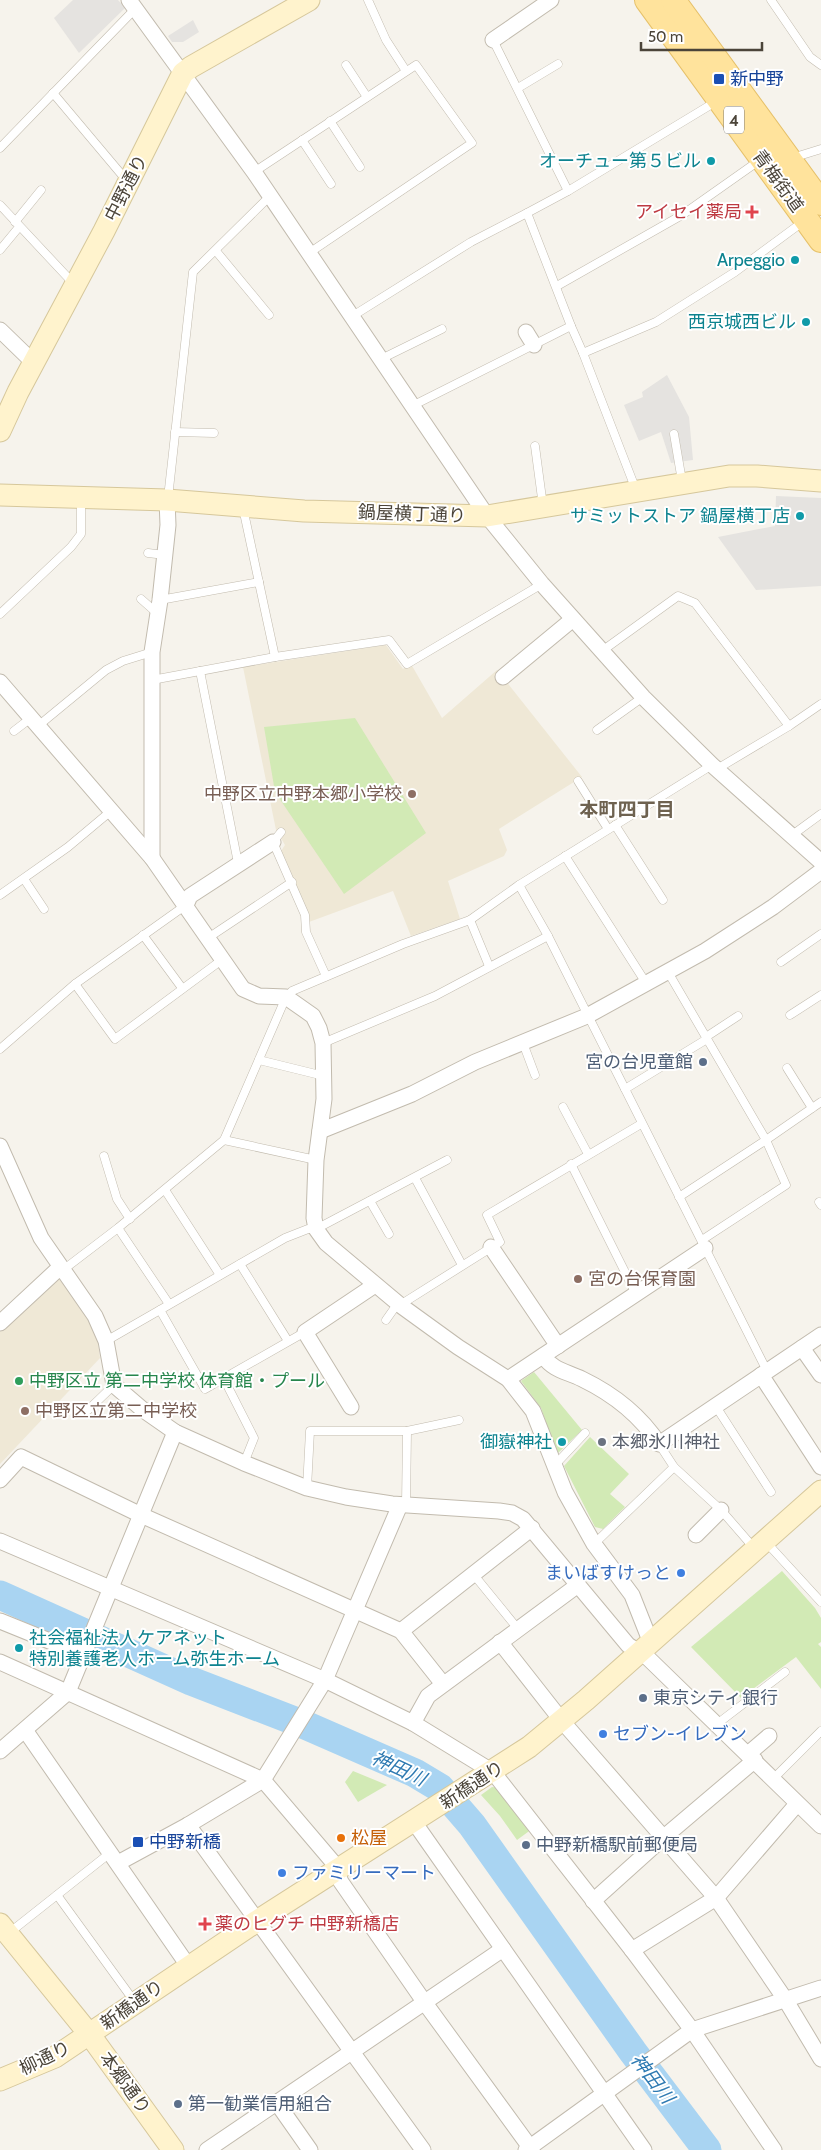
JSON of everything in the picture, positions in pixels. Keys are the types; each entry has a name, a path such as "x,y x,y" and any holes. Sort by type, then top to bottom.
{"main road":[{"name":"青梅街道","path":"647,0 762,158 813,212"},
{"name":"青梅街道","path":"673,0 789,160 813,212 821,240"}],"street":[{"path":"493,40 551,0"},
{"path":"183,73 302,2"},
{"path":"132,5 254,172 487,516 542,584 643,697 715,767 821,862"},
{"name":"中野通り","path":"0,431 33,362 129,183 183,73"},
{"path":"0,330 33,362"},
{"name":"鍋屋横丁通り","path":"0,495 168,500 304,511 487,516 729,476 821,480"},
{"path":"152,858 152,652 165,555 168,500"},
{"path":"503,677 573,618"},
{"path":"0,682 152,858 242,989 258,996 286,997 313,1016 324,1043 324,1099 316,1160 314,1218 316,1229 326,1243 399,1304 458,1347 508,1379 533,1411 554,1466 594,1544 632,1595 648,1658 821,1826"},
{"path":"186,905 190,896 277,837"},
{"path":"320,1131 412,1094 476,1062 587,1016 668,972 773,907 821,871"},
{"path":"0,1146 41,1238 95,1316 106,1341 114,1385 142,1409 176,1432 244,1463 307,1488 346,1497 403,1505 499,1510 523,1519 628,1645 645,1648"},
{"path":"508,1379 636,1294 704,1244"},
{"path":"491,1247 558,1346"},
{"path":"2,1316 56,1271 63,1270"},
{"path":"351,1407 305,1332 375,1285"},
{"path":"543,1356 550,1366 583,1379 618,1399 655,1437 715,1405 821,1335"},
{"path":"802,1348 821,1375"},
{"path":"764,1373 821,1467"},
{"path":"0,1751 68,1692 176,1432"},
{"path":"0,1480 21,1457 141,1515 401,1631 443,1684"},
{"name":"新橋通り","path":"90,2035 257,1921 529,1748 645,1648 821,1491"},
{"path":"114,1858 188,1825 263,1780 325,1680 403,1505"},
{"path":"696,1535 721,1510"},
{"path":"401,1631 532,1528"},
{"path":"0,1541 325,1680 412,1723 493,1772 692,2030 774,2150"},
{"path":"412,1723 428,1696 578,1585"},
{"path":"0,1621 84,1653"},
{"path":"500,1642 562,1721 716,1898 785,1999 821,2059"},
{"path":"0,1662 263,1780 332,1861 335,1872 529,2149 631,2072 692,2030 821,1988"},
{"path":"25,1730 189,1967"},
{"path":"594,1901 751,1757 769,1736"},
{"path":"632,1950 716,1898 797,1804"},
{"path":"414,1822 644,2150"},
{"path":"188,1825 422,2150"},
{"name":"本郷通り","path":"4,1929 90,2035 173,2150"},
{"path":"208,2150 503,1949"},
{"name":"柳通り","path":"0,2080 55,2057 90,2035"},
{"path":"277,2103 310,2150"}],"lane":[{"path":"368,0 386,40 406,71"},
{"path":"771,0 810,56 821,65"},
{"path":"0,148 53,93 132,5"},
{"path":"493,40 568,191"},
{"path":"254,172 416,64 472,144 309,253"},
{"path":"518,88 558,64"},
{"path":"346,65 367,96"},
{"path":"53,93 129,183"},
{"path":"352,317 471,242 568,191 719,100"},
{"path":"330,121 360,167"},
{"path":"302,140 331,184"},
{"path":"789,160 821,149"},
{"path":"557,286 682,215 762,158"},
{"path":"0,250 41,190"},
{"path":"168,500 193,272 270,196"},
{"path":"0,205 74,284"},
{"path":"583,353 656,322 735,272 813,212"},
{"path":"527,213 607,412 636,491"},
{"path":"216,251 269,315"},
{"path":"412,406 530,339 571,326"},
{"path":"381,359 442,329"},
{"path":"175,432 214,433"},
{"path":"674,434 682,484"},
{"path":"535,446 544,508"},
{"path":"0,614 71,547 81,534 81,497"},
{"path":"242,506 275,657"},
{"path":"148,553 165,555"},
{"path":"141,599 159,607 259,582"},
{"path":"152,680 275,657 389,640 407,664 542,584"},
{"path":"602,651 678,596 695,604 789,726"},
{"path":"14,731 35,722 106,670 123,661 152,652"},
{"path":"200,671 238,863"},
{"path":"597,730 643,697"},
{"path":"63,1270 166,1190 224,1140 286,997 292,991 402,944 470,920 519,885 611,827 789,726 821,704"},
{"path":"578,781 663,900"},
{"path":"0,895 68,847 111,811"},
{"path":"791,836 821,814"},
{"path":"277,837 305,915 306,932 326,976"},
{"path":"565,856 646,983"},
{"path":"24,879 44,908"},
{"path":"208,938 292,882"},
{"path":"519,885 548,936 641,1124 704,1244 764,1373"},
{"path":"0,1049 75,984 186,905"},
{"path":"470,920 489,966"},
{"path":"781,962 821,934"},
{"path":"143,935 182,988"},
{"path":"324,1043 435,996 548,936"},
{"path":"75,984 115,1038 223,959"},
{"path":"668,972 766,1140 786,1185 704,1244"},
{"path":"790,1015 821,995"},
{"path":"625,1090 738,1016"},
{"path":"523,1043 535,1075"},
{"path":"258,1060 324,1076"},
{"path":"787,1068 812,1108"},
{"path":"679,1197 821,1102"},
{"path":"564,1107 588,1154"},
{"path":"386,1320 399,1304 500,1242 487,1215 641,1124"},
{"path":"224,1140 316,1160"},
{"path":"104,1156 117,1199 130,1219"},
{"path":"106,1341 285,1238 308,1229 316,1229 447,1160"},
{"path":"571,1164 636,1294"},
{"path":"415,1178 462,1265"},
{"path":"166,1190 220,1276"},
{"path":"370,1201 389,1234"},
{"path":"118,1228 170,1304"},
{"path":"240,1264 288,1341"},
{"path":"160,1310 205,1389 305,1332"},
{"path":"224,1378 254,1438 244,1463"},
{"path":"88,1410 114,1385"},
{"path":"715,1405 771,1492"},
{"path":"307,1488 310,1431 407,1431 459,1420"},
{"path":"403,1505 407,1431"},
{"path":"554,1466 585,1433"},
{"path":"637,1443 655,1437 674,1467 821,1602"},
{"path":"594,1544 674,1467"},
{"path":"474,1574 518,1629"},
{"path":"717,1724 784,1672"},
{"path":"773,1779 821,1731"},
{"path":"4,1929 114,1858"},
{"path":"57,1896 135,2003"}],"shaded area":[{"path":"73,0 118,0 125,8 79,53 54,18"},
{"path":"193,20 199,32 183,42 172,42 168,36"},
{"path":"667,375 689,417 693,460 671,463 661,432 639,441 624,405 643,397 642,392"},
{"path":"776,496 821,498 821,586 756,590 718,537 775,526"},
{"name":"中野区立中野本郷小学校","path":"386,645 403,669 411,664 442,718 497,670 582,777 499,829 507,850 504,856 448,881 460,919 411,936 393,891 309,922 309,914 281,851 285,845 276,830 243,667"},
{"name":"中野区立第二中学校","path":"60,1277 88,1317 98,1343 100,1358 0,1464 0,1330 11,1318"}],"green space":[{"path":"355,718 426,833 344,894 275,792 264,727"},
{"path":"534,1372 582,1430 557,1454 541,1408 521,1381"},
{"path":"590,1437 629,1474 610,1494 625,1507 603,1529 595,1527 564,1466"},
{"path":"782,1571 815,1608 821,1618 821,1642 818,1644 821,1647 821,1689 796,1657 741,1698 691,1647"},
{"path":"353,1771 387,1785 358,1802 345,1782"},
{"path":"492,1787 501,1788 532,1829 517,1840 500,1816 481,1795"}],"waterway":[{"name":"神田川","path":"0,1595 191,1681 305,1725 415,1773 440,1788 472,1825 633,2052 707,2150"}],"place":[{"name":"新中野","path":"719,79"},
{"name":"オーチュー第５ビル","path":"711,161"},
{"name":"アイセイ薬局","path":"752,212"},
{"name":"Arpeggio","path":"795,260"},
{"name":"西京城西ビル","path":"806,322"},
{"name":"サミットストア 鍋屋横丁店","path":"800,516"},
{"name":"中野区立中野本郷小学校","path":"412,794"},
{"name":"宮の台児童館","path":"703,1062"},
{"name":"宮の台保育園","path":"578,1279"},
{"name":"中野区立 第二中学校 体育館・プール","path":"19,1381"},
{"name":"中野区立第二中学校","path":"25,1411"},
{"name":"御嶽神社","path":"562,1442"},
{"name":"本郷氷川神社","path":"602,1442"},
{"name":"まいばすけっと","path":"681,1573"},
{"name":"社会福祉法人ケアネット 特別養護老人ホーム弥生ホーム","path":"19,1648"},
{"name":"東京シティ銀行","path":"643,1698"},
{"name":"セブン-イレブン","path":"603,1734"},
{"name":"松屋","path":"341,1838"},
{"name":"中野新橋","path":"138,1842"},
{"name":"中野新橋駅前郵便局","path":"526,1845"},
{"name":"ファミリーマート","path":"282,1873"},
{"name":"薬のヒグチ 中野新橋店","path":"205,1924"},
{"name":"第一勧業信用組合","path":"178,2104"}],"district":[{"name":"本町四丁目","path":"627,809"}]}
